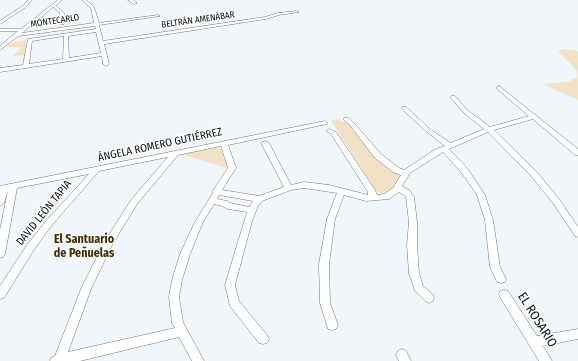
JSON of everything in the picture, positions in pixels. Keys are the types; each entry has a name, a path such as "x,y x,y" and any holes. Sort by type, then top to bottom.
{"street":[{"path":"0,23 25,6 30,0"},
{"path":"0,48 60,0"},
{"path":"84,0 93,8 106,64"},
{"path":"130,0 135,2"},
{"path":"54,6 62,13 62,28"},
{"name":"BELTRÁN AMENÁBAR","path":"101,43 298,12"},
{"name":"MONTECARLO","path":"15,35 158,16"},
{"path":"32,22 62,18"},
{"name":"MONTECARLO","path":"0,30 21,30"},
{"path":"26,66 30,40 98,30"},
{"path":"66,35 66,60"},
{"path":"0,70 104,54"},
{"path":"499,88 578,153"},
{"path":"453,97 468,113 489,129 540,180 578,234"},
{"path":"404,108 447,147 481,195 489,220 495,267 501,279"},
{"path":"213,197 224,203 226,206 255,205 289,188 296,186 316,186 360,197 386,197 398,187 405,174 447,147 489,129 534,117"},
{"path":"346,119 378,156 396,170 405,174"},
{"name":"ÁNGELA ROMERO GUTIÉRREZ","path":"2,189 325,123"},
{"path":"330,130 334,133 372,192 373,198"},
{"path":"266,143 289,188"},
{"path":"198,361 178,323 174,307 176,284 192,238 213,197 232,168 224,144"},
{"path":"58,361 83,295 108,244 134,202 175,154"},
{"name":"DAVID LEÓN TAPIA","path":"0,295 30,248 49,223 97,170"},
{"path":"0,254 4,213 13,186"},
{"path":"398,187 410,197 413,222 412,245 414,273 419,288 429,298"},
{"path":"0,203 2,189"},
{"path":"332,324 325,303 324,264 330,223 341,192"},
{"path":"213,197 255,205"},
{"path":"255,205 233,269 230,293 234,303 263,339"},
{"name":"EL ROSARIO","path":"504,294 546,361"},
{"path":"58,361 182,331"},
{"path":"534,342 578,334"}],"shaded area":[{"path":"26,40 25,55 12,56 22,47 6,47 11,43"},
{"path":"563,49 578,51 578,100 543,84 568,82 577,77 577,71 558,51"},
{"path":"339,119 342,122 347,122 370,151 398,173 400,176 395,187 384,194 376,191 331,121"},
{"path":"217,147 221,150 227,168 180,154"}],"district":[{"name":"El Santuario de Peñuelas","path":"84,247"}]}
